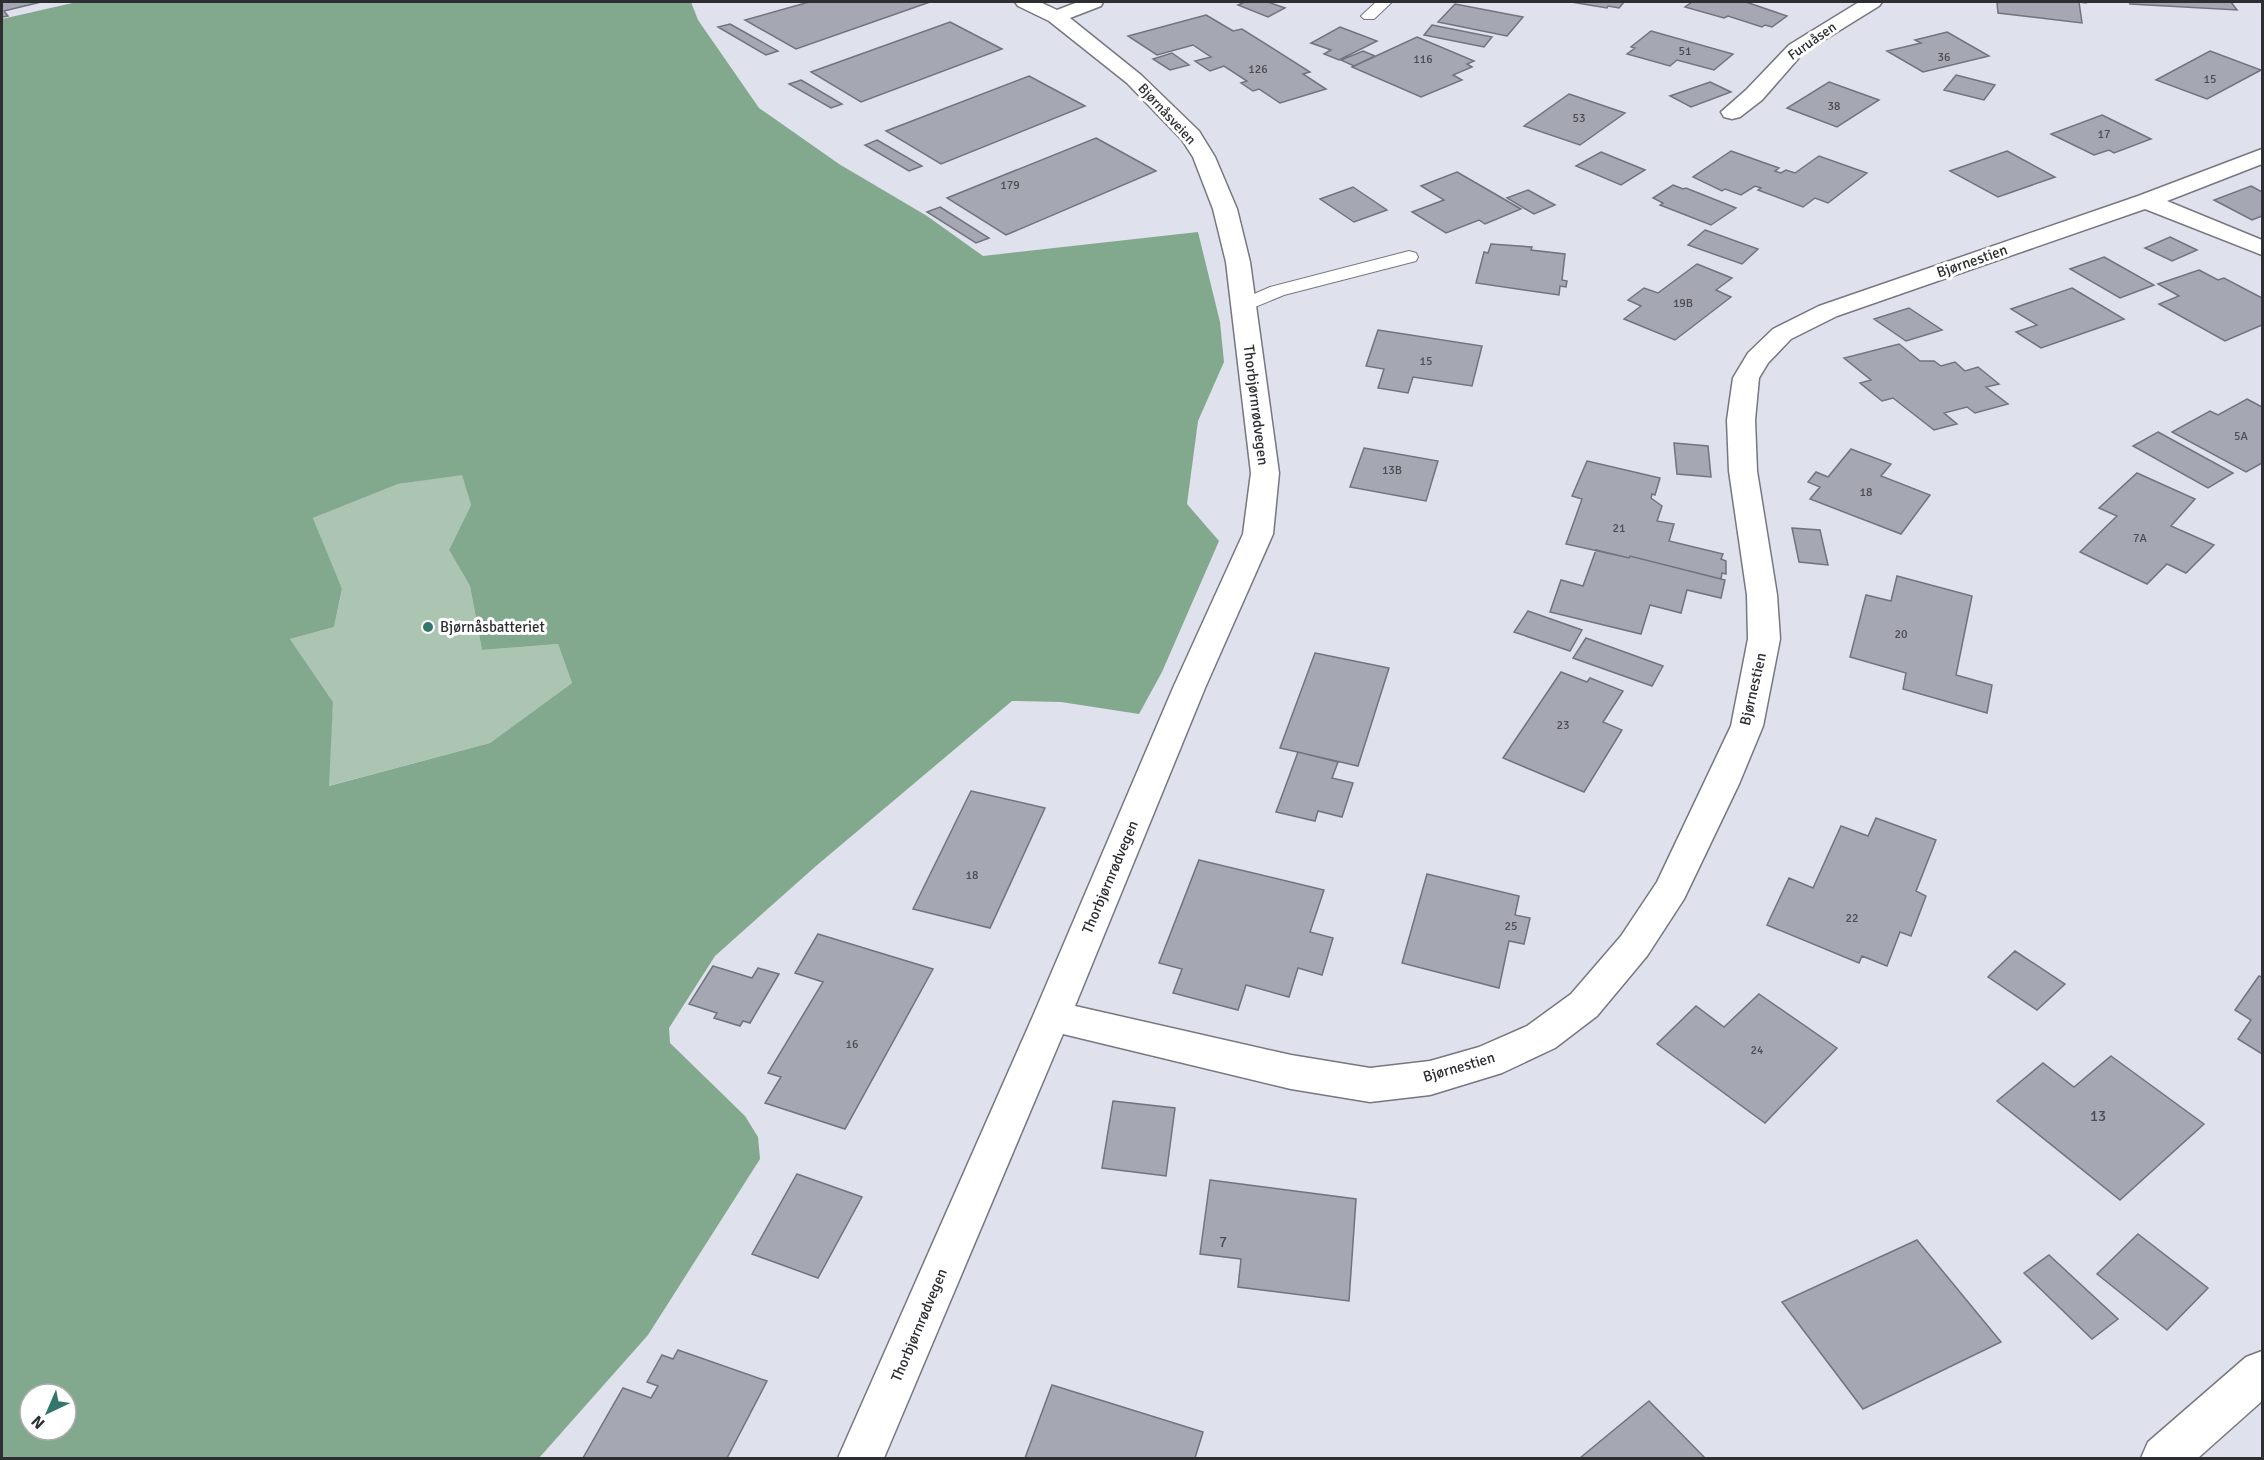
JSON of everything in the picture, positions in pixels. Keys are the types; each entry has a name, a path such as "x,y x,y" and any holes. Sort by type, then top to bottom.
{"street":[{"name":"Bjørnåsveien","path":"1025,2 1056,17 1134,79 1191,136 1204,157 1225,209 1238,262 1242,292"},
{"path":"1056,17 1094,2"},
{"name":"Furuåsen","path":"1732,112 1754,95 1796,49 1872,2"},
{"name":"Bjørnestien","path":"1052,1016 1291,1072 1370,1085 1430,1078 1488,1061 1541,1037 1584,1005 1634,946 1671,890 1712,806 1747,726 1764,639 1762,595 1743,471 1741,420 1746,378 1757,359 1794,326 1828,311 2146,201 2262,156"},
{"path":"2146,201 2262,248"},
{"name":"Thorbjørnrødvegen","path":"861,1458 1052,1016 1189,688 1258,534 1265,473 1242,292"},
{"path":"2164,1458 2262,1372"}],"lane":[{"path":"1369,16 1384,2"},
{"path":"1242,292 1277,291 1409,257"}],"green space":[{"path":"77,2 691,2 698,20 759,108 839,164 927,216 983,256 1198,232 1220,322 1224,362 1198,421 1187,504 1219,541 1162,672 1139,714 1061,702 1012,701 816,866 715,956 669,1028 670,1043 745,1116 758,1137 760,1159 648,1335 539,1458 2,1458 2,19","holes":["462,475 471,505 449,550 470,586 482,650 558,644 572,683 490,743 329,786 333,702 290,639 334,627 342,589 313,518 398,484"]},
{"path":"462,474 471,505 449,550 470,586 482,650 558,644 572,683 490,743 328,786 333,702 290,639 334,627 342,590 313,518 398,484"}],"building":[{"path":"2,2 41,2 4,11 8,16 2,17"},
{"path":"809,2 930,2 796,49 745,20"},
{"path":"1245,2 1268,2 1285,8 1268,17 1238,5"},
{"path":"1571,2 1624,2 1619,8 1608,6 1607,8"},
{"path":"1692,2 1746,2 1787,16 1772,27 1765,25 1762,27 1728,16 1724,18 1685,7"},
{"path":"1997,2 2079,2 2082,23 1998,13"},
{"path":"2129,2 2231,2 2237,10 2130,4"},
{"path":"1455,4 1523,17 1507,36 1438,22"},
{"path":"1206,15 1233,31 1242,29 1310,72 1303,74 1326,89 1280,103 1259,89 1253,91 1241,83 1247,81 1224,66 1210,71 1195,61 1211,57 1193,45 1157,55 1128,36"},
{"path":"950,22 1002,49 861,102 811,72"},
{"path":"730,24 778,51 766,55 718,27"},
{"path":"1432,25 1492,37 1484,47 1424,35"},
{"path":"1340,27 1377,41 1339,60 1324,54 1331,50 1311,43"},
{"path":"1651,31 1733,54 1714,70 1677,60 1670,66 1627,54 1635,48 1631,47"},
{"path":"1947,32 1989,56 1923,72 1887,51 1921,43 1915,40"},
{"path":"1417,37 1474,61 1467,64 1472,67 1453,75 1462,80 1421,97 1352,67"},
{"path":"1363,51 1375,56 1354,66 1341,60"},
{"path":"2210,51 2261,70 2207,99 2156,80"},
{"path":"1172,53 1189,65 1170,70 1153,59"},
{"path":"1956,75 1995,85 1984,100 1944,90"},
{"path":"1029,76 1085,106 941,164 886,131"},
{"path":"801,80 842,104 831,108 789,84"},
{"path":"1710,82 1731,92 1691,107 1670,96"},
{"path":"1829,82 1879,100 1837,127 1787,108"},
{"path":"1569,94 1625,113 1580,145 1524,126"},
{"path":"2102,115 2151,139 2114,153 2109,150 2094,155 2051,134"},
{"path":"1096,138 1156,171 1006,235 947,198"},
{"path":"877,140 922,166 909,171 865,145"},
{"path":"1731,151 1779,168 1775,171 1781,173 1786,170 1795,173 1819,156 1867,173 1828,203 1815,198 1803,207 1758,190 1761,188 1755,186 1741,195 1725,189 1722,191 1693,177"},
{"path":"2007,151 2055,177 1998,197 1950,171"},
{"path":"1601,152 1645,170 1621,185 1576,166"},
{"path":"1457,172 1521,209 1485,224 1479,220 1446,233 1412,212 1444,200 1421,186"},
{"path":"1673,185 1736,208 1711,225 1660,205 1663,203 1653,198"},
{"path":"2251,186 2262,192 2262,216 2252,220 2214,200"},
{"path":"1353,187 1387,210 1354,222 1320,199"},
{"path":"1528,190 1555,205 1534,214 1507,198"},
{"path":"940,207 989,238 976,243 927,212"},
{"path":"1705,230 1758,249 1742,264 1688,245"},
{"path":"2170,237 2197,250 2172,261 2145,248"},
{"path":"1491,244 1532,247 1531,250 1565,254 1562,280 1567,281 1566,287 1560,286 1559,295 1476,283 1484,252 1488,253"},
{"path":"2104,257 2154,285 2120,298 2070,269"},
{"path":"1697,264 1732,278 1716,290 1731,297 1675,340 1624,319 1641,306 1628,300 1644,288 1658,293"},
{"path":"2199,270 2218,280 2224,278 2262,298 2262,325 2225,341 2159,304 2179,296 2158,284"},
{"path":"2072,288 2124,319 2041,348 2016,332 2037,325 2011,309"},
{"path":"1909,308 1942,330 1906,341 1874,319"},
{"path":"1378,330 1482,346 1472,386 1413,377 1408,393 1378,388 1384,369 1366,366"},
{"path":"1899,344 1920,361 1934,361 1941,366 1955,362 1965,371 1978,367 1999,384 1986,387 2008,404 1975,413 1967,407 1944,413 1957,424 1934,430 1893,398 1882,401 1860,383 1871,380 1844,358"},
{"path":"2247,399 2262,407 2262,463 2246,472 2172,432 2210,411 2218,415"},
{"path":"2158,432 2233,473 2208,488 2133,446"},
{"path":"1674,443 1708,446 1711,477 1677,474"},
{"path":"1364,448 1438,461 1426,501 1350,487"},
{"path":"1851,449 1891,464 1881,476 1930,495 1901,534 1810,499 1820,487 1808,482 1816,472 1828,477"},
{"path":"1587,461 1660,478 1655,495 1652,494 1651,498 1662,506 1657,521 1674,524 1669,541 1723,554 1721,559 1726,561 1726,574 1722,573 1721,579 1630,556 1629,558 1566,544 1582,499 1572,496"},
{"path":"2137,473 2195,499 2171,526 2214,545 2186,573 2167,564 2147,584 2080,552 2117,516 2099,508"},
{"path":"1792,528 1820,530 1828,565 1799,562"},
{"path":"1596,550 1629,558 1630,556 1725,580 1721,598 1687,590 1681,613 1650,605 1641,634 1550,612 1561,580 1583,586"},
{"path":"1897,576 1972,596 1956,675 1992,685 1987,713 1903,689 1906,673 1850,657 1866,595 1891,601"},
{"path":"1528,611 1582,630 1570,651 1514,632"},
{"path":"1586,638 1663,666 1652,686 1573,658"},
{"path":"1315,653 1389,668 1358,766 1280,748"},
{"path":"1561,672 1587,682 1590,678 1623,691 1603,722 1622,730 1584,792 1503,758"},
{"path":"1298,752 1338,762 1332,778 1353,783 1342,817 1318,811 1315,821 1276,812"},
{"path":"971,791 1045,808 990,928 913,909"},
{"path":"1876,818 1936,840 1916,891 1926,896 1911,936 1900,932 1887,966 1862,956 1859,963 1767,925 1789,878 1813,888 1841,826 1868,836"},
{"path":"1199,860 1324,890 1310,932 1333,938 1322,975 1298,968 1289,997 1246,985 1238,1010 1173,993 1182,969 1159,963"},
{"path":"1427,874 1519,896 1515,915 1530,918 1524,944 1509,941 1499,988 1402,963"},
{"path":"818,934 933,969 845,1129 765,1103 781,1077 768,1073 823,982 795,973"},
{"path":"2015,951 2065,984 2037,1010 1988,977"},
{"path":"713,966 752,978 758,968 779,974 750,1023 743,1021 740,1026 714,1018 717,1013 689,1004"},
{"path":"2259,976 2262,977 2262,1054 2238,1039 2251,1020 2235,1010"},
{"path":"1759,994 1837,1048 1765,1123 1657,1044 1696,1006 1724,1027"},
{"path":"2111,1056 2204,1124 2120,1200 1997,1101 2043,1063 2074,1087"},
{"path":"1113,1101 1175,1108 1166,1176 1102,1168"},
{"path":"797,1174 862,1197 818,1278 752,1254"},
{"path":"1210,1180 1356,1199 1349,1301 1238,1287 1241,1259 1200,1254"},
{"path":"2138,1234 2208,1288 2167,1330 2097,1274"},
{"path":"1917,1240 2001,1342 1863,1409 1782,1302"},
{"path":"2049,1255 2118,1319 2092,1339 2024,1273"},
{"path":"678,1350 767,1381 727,1458 583,1458 623,1388 651,1398 658,1386 647,1382 662,1355 673,1359"},
{"path":"1052,1385 1203,1432 1195,1458 1025,1458"},
{"path":"1649,1401 1705,1458 1580,1458"}],"place":[{"name":"Bjørnåsbatteriet","path":"428,627"}]}
